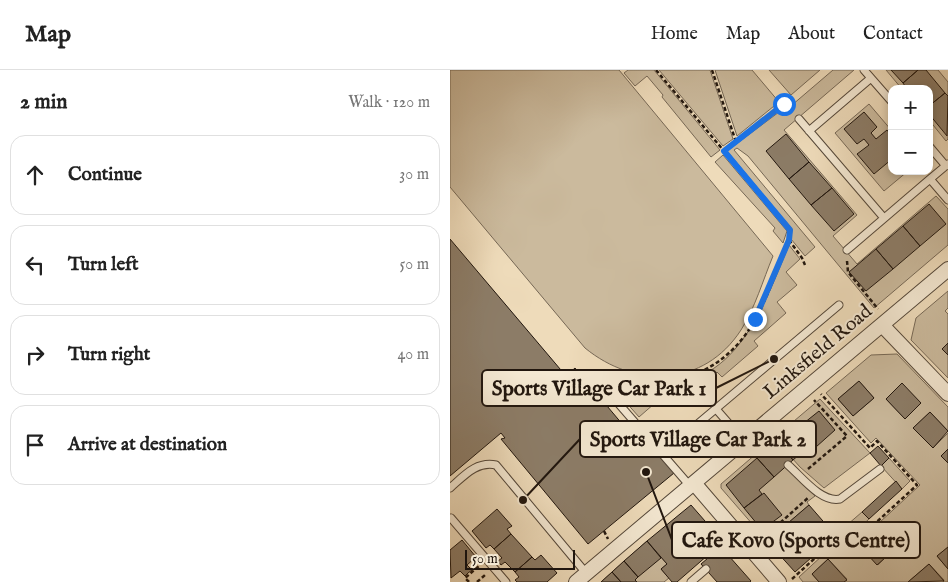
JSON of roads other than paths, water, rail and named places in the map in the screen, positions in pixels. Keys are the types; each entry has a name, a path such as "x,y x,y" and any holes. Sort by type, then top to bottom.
{"street":[{"name":"Linksfield Road","path":"581,577 948,269"},
{"path":"882,325 948,394"},
{"path":"692,485 779,582"}],"lane":[{"path":"864,70 888,97"},
{"path":"810,131 871,78"},
{"path":"799,119 884,218"},
{"path":"846,250 947,165 933,150"},
{"path":"930,180 948,200"},
{"path":"687,433 839,305"},
{"path":"618,403 692,485"},
{"path":"716,409 744,441"},
{"path":"755,432 770,447"},
{"path":"450,488 479,465 486,463 496,465 581,577"},
{"path":"788,465 828,499 840,500 880,469"},
{"path":"451,518 506,582"},
{"path":"726,552 746,544"},
{"path":"691,582 706,569"}],"place":[{"name":"Sports Village Car Park 1","path":"774,359"},
{"name":"Cafe Kovo (Sports Centre)","path":"646,472"},
{"name":"Sports Village Car Park 2","path":"523,500"}]}
